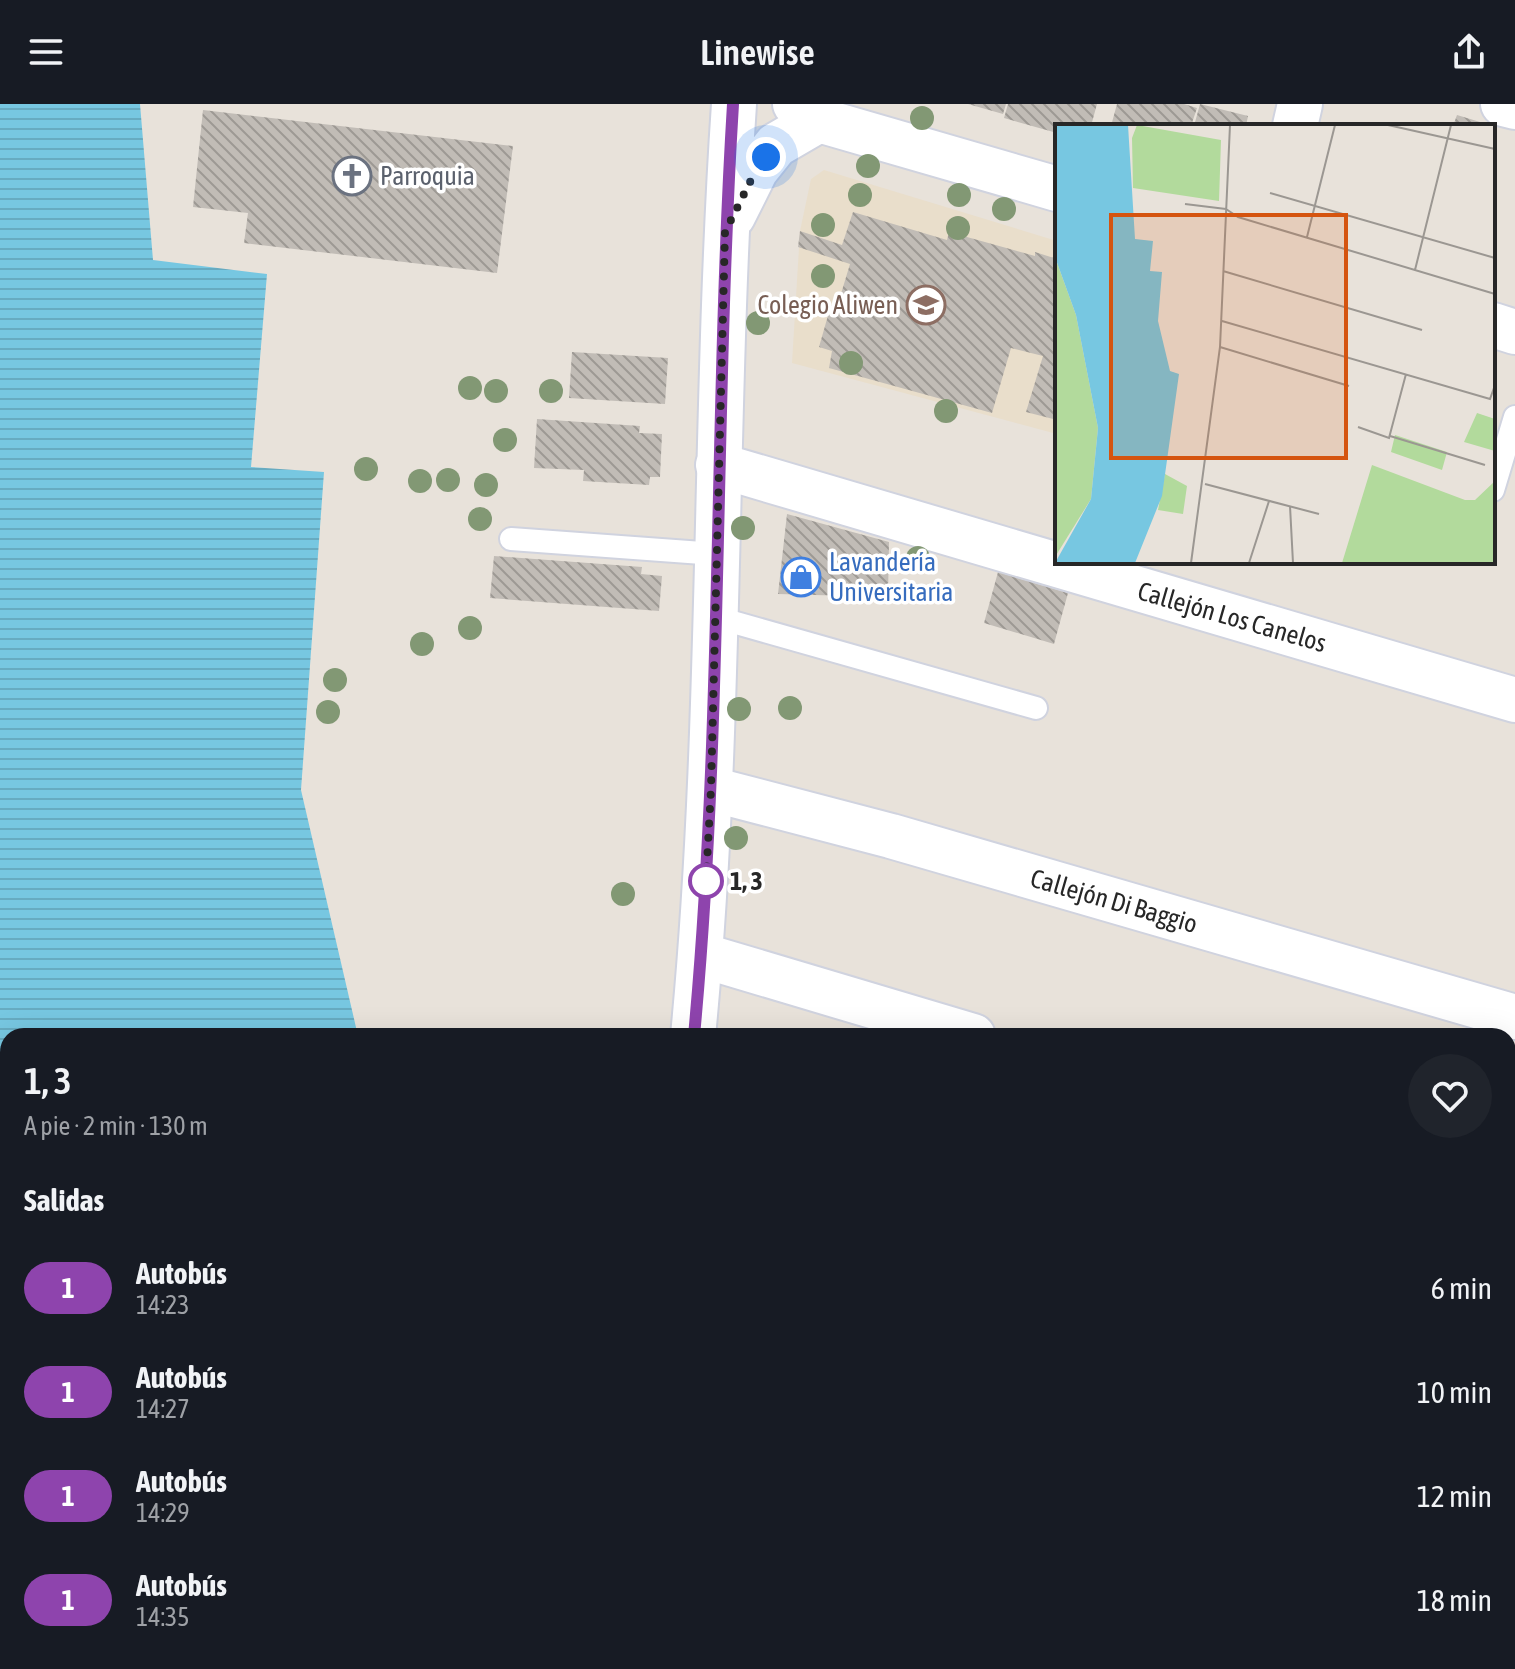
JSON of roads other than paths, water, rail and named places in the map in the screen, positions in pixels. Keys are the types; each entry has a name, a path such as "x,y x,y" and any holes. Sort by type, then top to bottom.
{"street":[{"path":"694,1028 711,789 725,232 734,104"},
{"path":"1295,124 1300,104"},
{"path":"1503,104 1515,107"},
{"path":"725,232 756,170 807,112 1055,188"},
{"path":"1495,326 1515,332"},
{"name":"Callejón Los Canelos","path":"718,465 1515,700"},
{"name":"Callejón Di Baggio","path":"711,789 891,836 1515,1017"},
{"path":"701,955 946,1028"}],"lane":[{"path":"1495,483 1515,417"},
{"path":"511,539 716,554"},
{"path":"715,617 1036,708"}],"water":[{"path":"0,104 140,104 153,260 267,274 251,467 324,472 301,790 356,1028 0,1028"}],"place":[{"name":"Parroquia","path":"352,176"},
{"name":"Colegio Aliwen","path":"926,305"},
{"name":"Lavandería Universitaria","path":"801,577"},
{"name":"1, 3","path":"706,881"}]}
